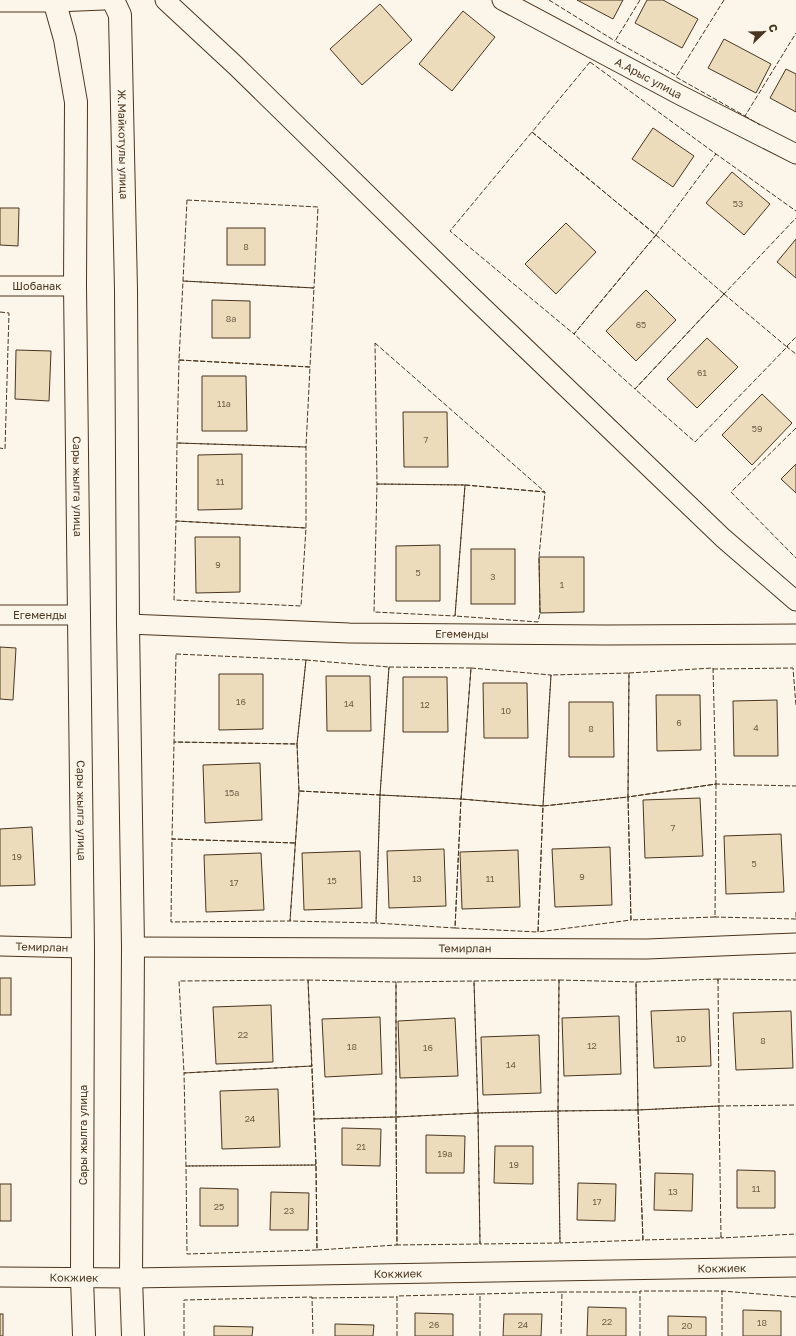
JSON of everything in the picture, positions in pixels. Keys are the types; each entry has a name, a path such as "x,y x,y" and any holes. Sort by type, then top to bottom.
{"street":[{"path":"0,2 104,0"},
{"name":"Ж.Майкотулы улица","path":"113,0 120,15 126,290 128,624"},
{"path":"165,0 236,66 467,292 723,538 796,601"},
{"name":"А.Арыс улица","path":"502,0 680,95 796,154"},
{"path":"54,1 65,39 76,102 75,286"},
{"name":"Шобанак","path":"0,286 75,286"},
{"name":"Сары жылга улица","path":"75,286 83,948 82,1278 84,1336"},
{"name":"Егеменды","path":"0,615 79,615"},
{"path":"128,624 133,948 131,1278 133,1336"},
{"name":"Егеменды","path":"128,624 349,633 605,635 796,634"},
{"name":"Темирлан","path":"133,948 647,949 796,943"},
{"name":"Темирлан","path":"0,946 83,948"},
{"name":"Кокжиек","path":"0,1277 131,1278 796,1267"}],"building":[{"path":"577,0 623,0 613,19"},
{"path":"647,0 663,0 698,19 682,48 635,23"},
{"path":"380,4 412,40 362,85 330,49"},
{"path":"463,11 495,37 452,91 419,64"},
{"path":"724,39 771,64 756,93 708,68"},
{"path":"786,69 796,74 796,112 770,98"},
{"path":"653,128 694,156 673,187 632,159"},
{"path":"732,172 770,204 744,235 706,203"},
{"path":"0,208 19,208 18,246 0,245"},
{"path":"566,223 596,252 556,294 525,264"},
{"path":"227,228 265,228 265,265 227,265"},
{"path":"796,239 796,278 777,262"},
{"path":"646,290 676,320 636,361 606,331"},
{"path":"212,300 250,301 250,338 212,338"},
{"path":"707,338 738,367 697,408 667,379"},
{"path":"16,350 51,351 49,401 15,399"},
{"path":"202,376 246,376 247,431 202,431"},
{"path":"762,394 792,423 752,465 722,435"},
{"path":"403,412 447,412 448,467 404,467"},
{"path":"242,454 242,509 198,510 198,455"},
{"path":"796,464 796,493 781,479"},
{"path":"195,537 240,537 240,592 196,593"},
{"path":"440,545 440,601 396,601 396,546"},
{"path":"471,549 515,549 515,604 471,604"},
{"path":"539,557 584,557 584,612 540,613"},
{"path":"0,647 16,648 13,700 0,699"},
{"path":"219,674 263,674 263,729 219,730"},
{"path":"326,676 370,676 371,731 327,731"},
{"path":"403,677 447,677 448,732 403,732"},
{"path":"483,683 527,683 528,738 484,738"},
{"path":"656,695 700,695 701,750 657,751"},
{"path":"777,700 778,756 734,756 733,701"},
{"path":"569,702 613,702 614,757 569,757"},
{"path":"260,763 262,820 205,823 203,765"},
{"path":"700,798 703,856 645,858 643,800"},
{"path":"32,827 35,885 0,886 0,829"},
{"path":"781,834 784,892 726,894 724,836"},
{"path":"610,847 612,905 555,907 552,849"},
{"path":"444,849 446,906 389,908 387,851"},
{"path":"518,850 520,907 462,909 460,852"},
{"path":"360,851 362,908 304,910 302,853"},
{"path":"261,853 264,910 206,912 204,855"},
{"path":"0,978 11,978 11,1015 0,1015"},
{"path":"271,1005 273,1062 216,1064 213,1007"},
{"path":"709,1009 711,1066 654,1068 651,1011"},
{"path":"791,1011 793,1068 736,1070 733,1013"},
{"path":"619,1016 621,1074 564,1076 562,1018"},
{"path":"380,1017 382,1074 325,1077 322,1019"},
{"path":"455,1018 458,1076 400,1078 398,1021"},
{"path":"539,1035 541,1093 483,1095 481,1037"},
{"path":"278,1089 280,1147 222,1149 220,1091"},
{"path":"342,1128 381,1129 380,1166 342,1165"},
{"path":"426,1135 465,1136 464,1173 426,1173"},
{"path":"495,1146 533,1146 533,1184 494,1183"},
{"path":"737,1170 775,1171 775,1208 737,1208"},
{"path":"655,1173 693,1174 692,1211 654,1210"},
{"path":"578,1183 616,1184 615,1221 577,1220"},
{"path":"0,1184 11,1184 11,1221 0,1221"},
{"path":"200,1188 238,1189 238,1226 200,1226"},
{"path":"271,1192 309,1193 308,1230 270,1230"},
{"path":"588,1307 626,1308 626,1336 587,1336"},
{"path":"743,1310 781,1311 781,1336 743,1336"},
{"path":"415,1313 453,1314 453,1336 415,1336"},
{"path":"0,1314 3,1314 3,1336 0,1336"},
{"path":"504,1314 542,1314 541,1336 503,1336"},
{"path":"668,1316 706,1317 706,1336 668,1336"},
{"path":"335,1324 374,1325 373,1336 335,1336"},
{"path":"214,1326 253,1327 252,1336 214,1336"}],"fence":[{"path":"549,0 615,41"},
{"path":"640,0 615,41 677,76"},
{"path":"724,0 676,77 745,116 796,33"},
{"path":"590,62 716,154 656,235 532,132 590,62"},
{"path":"745,116 760,125"},
{"path":"532,132 656,235 574,334 450,231 532,132"},
{"path":"715,155 716,154 796,211"},
{"path":"187,200 318,207 314,288 183,281 187,200"},
{"path":"723,293 724,294 796,218"},
{"path":"656,235 724,294 635,389 574,334 656,235"},
{"path":"183,281 314,288 310,367 179,360 183,281"},
{"path":"724,294 787,347 695,442 635,389 724,294"},
{"path":"0,312 9,313 5,449 0,448"},
{"path":"787,346 796,337"},
{"path":"375,343 545,492 465,485 377,484 375,343"},
{"path":"788,346 787,347 796,354"},
{"path":"179,360 310,367 306,447 177,443 179,360"},
{"path":"796,428 731,492 796,558"},
{"path":"306,528 176,521 174,600 301,606 306,528 306,447 177,443 176,521 306,528"},
{"path":"377,484 465,485 455,616 374,612 377,484"},
{"path":"465,485 545,492 539,557 540,613 538,622 455,616 465,485"},
{"path":"176,654 306,660 297,744 174,742 176,654"},
{"path":"306,660 389,667 380,795 299,791 297,744 306,660"},
{"path":"389,667 471,668 461,799 380,795 389,667"},
{"path":"471,668 551,675 543,806 461,799 471,668"},
{"path":"713,668 716,784 628,797 629,673 713,668"},
{"path":"713,669 793,668 796,706"},
{"path":"629,673 628,797 543,806 551,675 629,673"},
{"path":"295,843 172,839 171,922 290,921 299,791 297,744 174,742 172,839 295,843"},
{"path":"716,783 796,786"},
{"path":"716,784 715,917 631,920 628,797 716,784"},
{"path":"299,791 380,795 376,923 290,921 299,791"},
{"path":"380,795 461,799 455,928 376,923 380,795"},
{"path":"628,797 631,920 538,932 543,806 628,797"},
{"path":"461,799 543,806 538,932 455,928 461,799"},
{"path":"715,916 796,919 796,910"},
{"path":"718,979 719,1106 638,1110 636,982 718,979"},
{"path":"718,981 718,979 796,980"},
{"path":"308,980 396,982 396,1117 314,1119 308,980"},
{"path":"308,980 312,1066 184,1073 179,981 308,980"},
{"path":"559,980 558,1111 478,1113 474,981 559,980"},
{"path":"559,980 636,982 638,1110 558,1111 559,980"},
{"path":"474,981 478,1113 396,1117 396,982 474,981"},
{"path":"316,1165 186,1166 184,1073 312,1066 316,1165 317,1250 187,1254 186,1166 316,1165"},
{"path":"719,1106 796,1105"},
{"path":"719,1106 721,1238 643,1240 638,1110 719,1106"},
{"path":"638,1110 643,1240 560,1243 558,1111 638,1110"},
{"path":"558,1111 560,1243 480,1244 478,1113 558,1111"},
{"path":"478,1113 480,1244 397,1245 396,1117 478,1113"},
{"path":"396,1117 397,1245 317,1250 314,1119 396,1117"},
{"path":"721,1236 721,1238 796,1234"},
{"path":"640,1336 640,1291 722,1291 722,1336"},
{"path":"562,1292 640,1292"},
{"path":"480,1336 480,1294 562,1292 561,1336"},
{"path":"722,1292 796,1297"},
{"path":"397,1336 397,1296 480,1294"},
{"path":"184,1336 184,1300 312,1297 313,1336"},
{"path":"312,1298 397,1297"}]}
